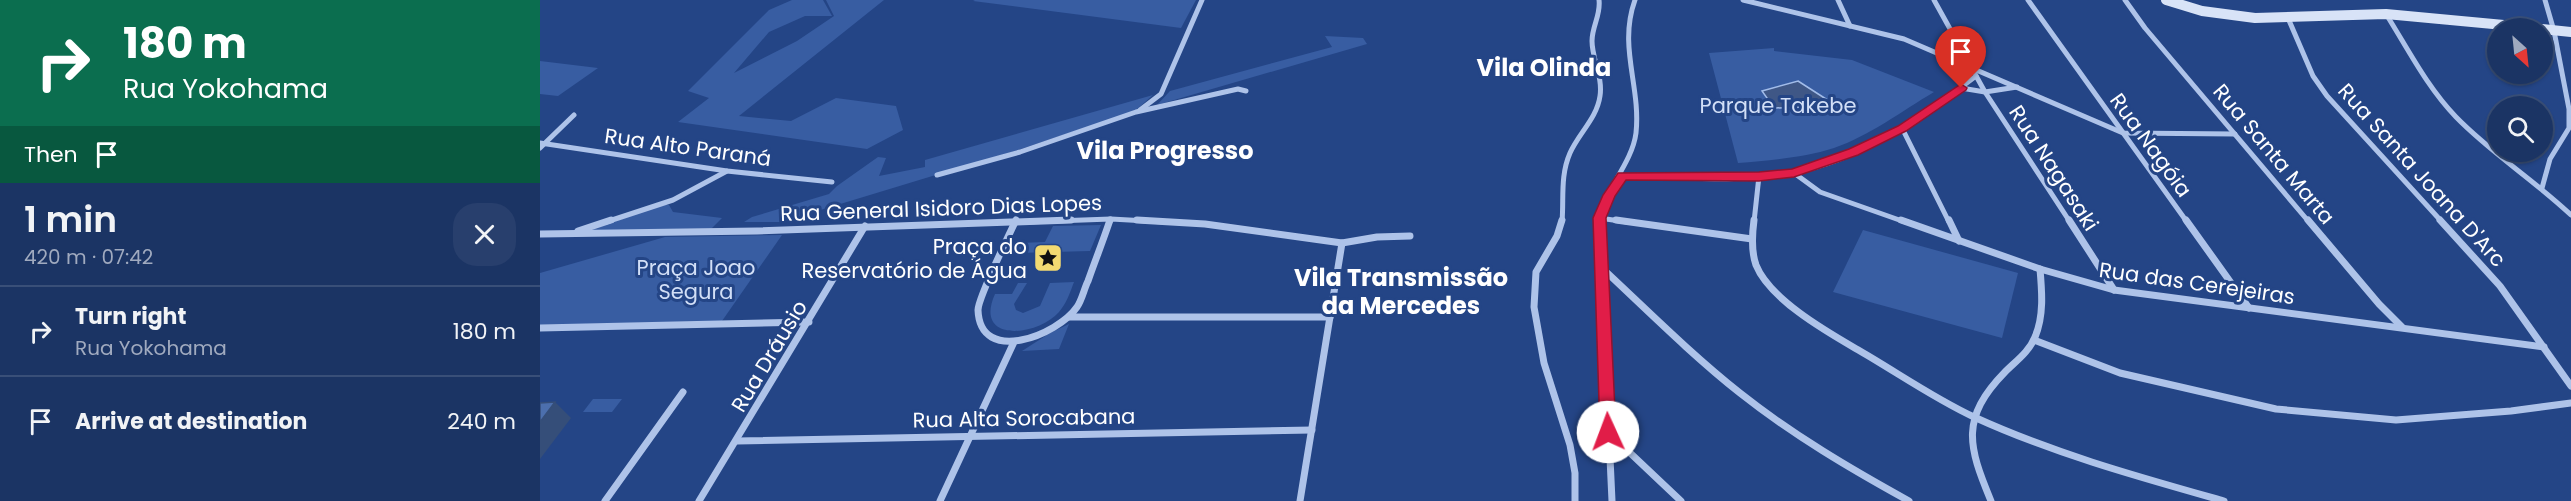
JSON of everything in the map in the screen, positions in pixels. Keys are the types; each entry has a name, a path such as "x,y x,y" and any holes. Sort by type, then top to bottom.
{"street":[{"path":"1136,112 1161,94 1202,0"},
{"path":"1575,501 1576,484 1560,405 1535,331 1535,277 1547,249 1559,231 1563,215 1562,184 1568,157 1592,118 1601,94 1592,35 1600,14 1599,0"},
{"path":"1612,501 1599,218 1606,201 1622,176 1636,137 1638,120 1627,23 1635,0"},
{"path":"1743,0 1904,39 2122,133 2235,134"},
{"path":"1838,0 1850,26"},
{"name":"Rua Nagasaki","path":"1934,0 1985,92 2114,290"},
{"name":"Rua Nagóia","path":"2028,0 2249,308"},
{"name":"Rua Santa Marta","path":"2125,0 2145,28 2379,304 2402,327"},
{"path":"2166,0 2228,16 2288,18 2386,14 2487,23"},
{"path":"2542,188 2550,159 2569,128 2569,109 2554,31 2545,0"},
{"path":"2386,14 2440,99 2455,117 2475,136 2542,188 2571,215"},
{"name":"Rua Santa Joana D'Arc","path":"2288,18 2313,76 2327,96 2500,286 2571,386"},
{"path":"2554,31 2571,32"},
{"path":"1622,176 1759,176 1794,173 1854,152 1902,128 1976,76"},
{"path":"1961,88 1985,92 2017,87"},
{"path":"937,175 1020,152 1136,112 1238,89 1246,91"},
{"path":"542,145 574,115"},
{"path":"1902,128 1959,241"},
{"name":"Rua Alto Paraná","path":"542,145 727,171 831,182"},
{"path":"572,233 673,200 727,171"},
{"name":"Rua das Cerejeiras","path":"1794,173 1820,192 2040,269 2114,290 2544,347"},
{"path":"1759,176 1752,239 1756,265 1760,276 1791,307 1812,323 1858,352 1972,416 2098,466 2224,501"},
{"path":"1599,218 1752,239"},
{"path":"1016,220 978,307 978,320 984,331 998,340 1014,342 1037,337 1070,317 1078,306 1111,219"},
{"name":"Rua General Isidoro Dias Lopes","path":"540,234 1111,219 1205,224 1342,243 1377,237 1410,236"},
{"name":"Rua Dráusio","path":"699,501 866,226"},
{"path":"1300,501 1342,243"},
{"path":"1602,268 1664,326 1760,408 1854,470 1909,501"},
{"path":"1991,501 1972,451 1970,435 1972,416 1994,383 2034,340 2043,304 2040,269"},
{"path":"1070,317 1330,317"},
{"path":"540,328 809,322"},
{"path":"2034,340 2120,373 2276,409 2396,420 2511,411 2571,403"},
{"path":"940,501 1014,342"},
{"path":"605,501 683,392"},
{"name":"Rua Alta Sorocabana","path":"737,441 1312,429"},
{"path":"1608,432 1681,501"}],"green space":[{"path":"792,0 823,0 832,16 805,16 769,32 734,73 797,41 834,16 826,0 884,0 739,116 791,121 836,98 896,106 903,130 867,149 678,122 709,98 688,91 769,10"},
{"path":"1196,0 1181,28 973,1"},
{"path":"1325,36 1363,38 1367,44 1157,105 1170,91 1332,47"},
{"name":"Parque Takebe","path":"1774,48 1774,51 1852,60 1934,92 1873,130 1834,148 1774,160 1738,163 1709,53"},
{"path":"540,61 598,68 558,96 540,94"},
{"path":"1153,95 1135,111 1018,150 781,222 744,222 752,217 829,194 878,157 886,158 879,176 925,167 925,160"},
{"path":"669,205 673,212 722,218 709,231 583,232"},
{"path":"1101,225 1090,251 1015,253 1019,243 1045,242 1053,226"},
{"path":"1863,230 2018,273 2002,338 1833,292"},
{"name":"Praça Joao Segura","path":"782,235 722,321 540,325 540,273 665,237"},
{"path":"1074,282 1059,312 1037,327 1010,331 1000,328 993,321 991,310 995,294 1012,294 1018,283 1027,283 1014,304 1016,310 1023,313 1040,306 1050,283"},
{"path":"1069,324 1059,349 1022,351 1050,333"},
{"path":"593,399 622,399 612,412 583,412"}],"shaded area":[{"path":"1798,81 1826,99 1808,107 1774,108 1762,91"}],"building":[{"path":"555,402 540,422 540,403"}],"place":[{"name":"Praça do Reservatório de Água","path":"1048,258"}],"district":[{"name":"Vila Olinda","path":"1544,67"},
{"name":"Vila Progresso","path":"1165,150"},
{"name":"Vila Transmissão da Mercedes","path":"1401,291"}],"route":[{"path":"1608,432 1599,218 1609,195 1622,176 1759,176 1794,173 1833,161 1902,128 1961,88"}]}
